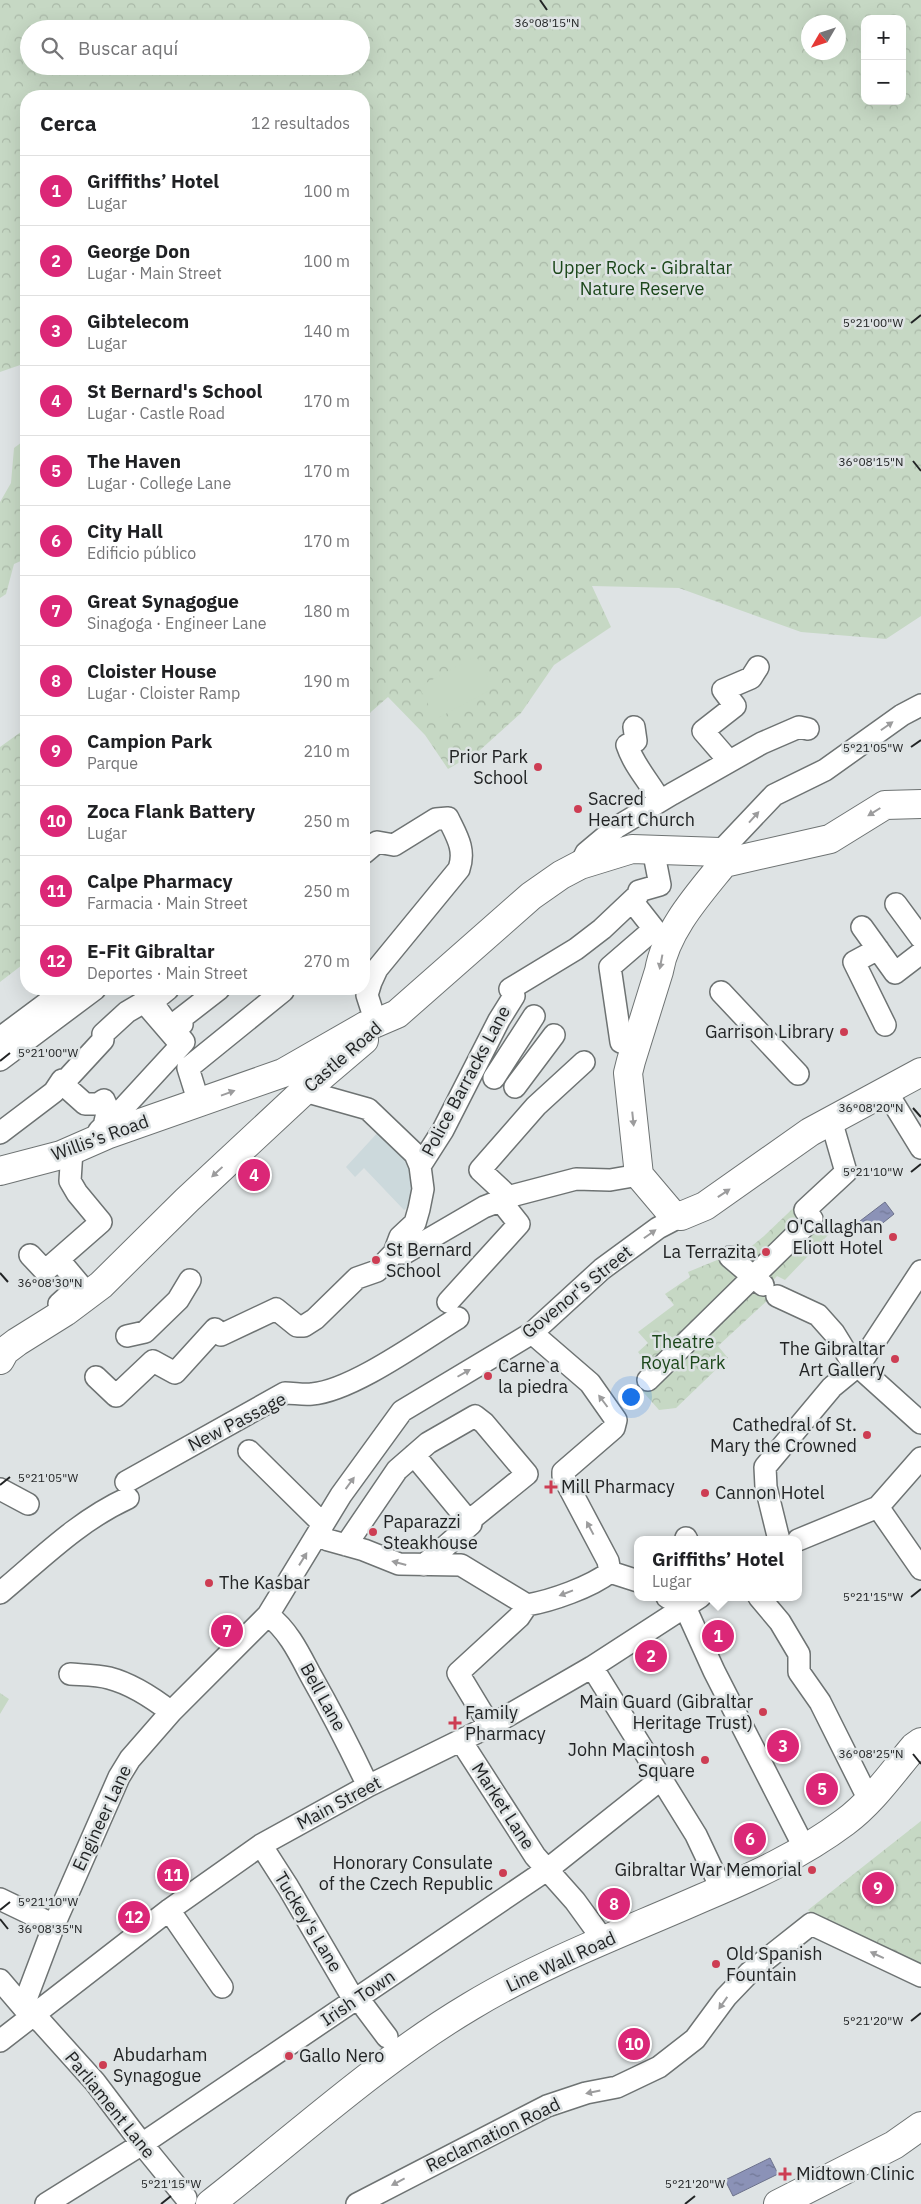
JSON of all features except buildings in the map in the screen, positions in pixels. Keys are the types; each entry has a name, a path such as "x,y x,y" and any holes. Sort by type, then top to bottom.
{"street":[{"path":"729,761 703,731 735,706 723,690 751,678 758,668"},
{"path":"636,1048 621,1042 610,967 662,933 724,862 774,795 825,770 902,715 921,705"},
{"path":"634,727 636,741 627,745 630,755 660,801"},
{"path":"580,865 586,852 660,801 762,743 799,727 808,729"},
{"name":"Castle Road","path":"3,1356 17,1342 90,1294 111,1276 187,1200 304,1091 354,1049 372,1031 376,1023 397,1014 531,896 561,875 580,865 632,849 653,849 724,862 830,839 885,805 921,804"},
{"path":"370,848 377,842 394,845 436,819 448,818 461,845 462,860 459,869 384,959 370,985"},
{"path":"653,849 660,885 639,891 632,901 662,933 662,955 659,971 628,1073 639,1175 672,1214 681,1216"},
{"name":"Police Barracks Lane","path":"420,1166 460,1099 510,1000 512,992 602,930 632,901"},
{"path":"896,904 921,938"},
{"path":"862,927 895,973 921,953"},
{"path":"878,949 854,962 885,1025"},
{"path":"721,992 798,1074"},
{"path":"0,1038 58,995"},
{"path":"0,1060 87,995"},
{"path":"161,995 152,1002 170,1027 211,995"},
{"path":"200,1103 188,1068 278,995"},
{"path":"367,995 368,1004 376,1023"},
{"path":"0,1133 54,1092 62,1080 67,1079 103,1040 103,1034 127,1012 144,1002 181,1045"},
{"path":"494,1078 534,1016"},
{"path":"89,1143 184,1042 174,1030 182,1024 181,1019"},
{"name":"Willis’s Road","path":"0,1171 89,1143 283,1073 348,1034 376,1023"},
{"path":"515,1087 554,1035"},
{"path":"505,1199 480,1170 536,1106 584,1062"},
{"name":"Govenor's Street","path":"268,1615 320,1529 402,1411 532,1333 602,1269 658,1228 705,1206 810,1132 921,1072"},
{"path":"30,1255 45,1271 101,1222 77,1193 70,1181 89,1143 104,1126 108,1109 104,1100 98,1104 85,1104 87,1093 66,1087 67,1079"},
{"path":"96,1377 116,1396 153,1361 175,1373 218,1332 276,1309 297,1326 304,1326 314,1319 357,1278 377,1271 394,1253 400,1237 415,1223 423,1189 420,1166 415,1154 368,1109 304,1091"},
{"path":"886,1091 921,1148"},
{"path":"648,1380 764,1286 812,1219 805,1210 846,1172 831,1120"},
{"path":"394,1253 405,1253 460,1220 505,1199 576,1178 617,1179 639,1175"},
{"name":"New Passage","path":"0,1593 61,1539 103,1510 127,1490 285,1393 313,1394 336,1388 362,1377 453,1310 519,1224 505,1199"},
{"path":"730,1258 764,1286 818,1315 834,1333 845,1352 858,1366 921,1423"},
{"path":"48,1323 52,1310 80,1285 59,1260"},
{"path":"778,1536 766,1487 765,1467 832,1387 858,1366 921,1271"},
{"path":"127,1336 145,1332 178,1300 190,1280"},
{"path":"532,1333 590,1383 616,1420 614,1428 563,1472 563,1476 608,1561 610,1572"},
{"path":"346,1545 397,1470 428,1443 475,1416 484,1423 527,1474 469,1521"},
{"path":"249,1451 328,1540 399,1564 461,1565 528,1604"},
{"path":"414,1455 471,1524 424,1565"},
{"path":"802,1538 878,1507 917,1470"},
{"path":"0,1489 28,1504"},
{"path":"878,1507 921,1569"},
{"path":"610,1572 634,1580"},
{"path":"490,1726 458,1673 519,1617 528,1604 596,1581 610,1572"},
{"name":"Main Street","path":"0,2041 27,2011 261,1845 368,1786 490,1726 592,1667 683,1601"},
{"path":"684,1601 714,1671 805,1849"},
{"path":"762,1601 780,1622 799,1654 799,1672 820,1702 869,1800"},
{"name":"Engineer Lane","path":"27,2011 54,1925 118,1777 130,1759 171,1712 268,1615"},
{"name":"Bell Lane","path":"268,1615 277,1622 292,1640 332,1712 368,1786"},
{"path":"592,1667 696,1835 722,1890"},
{"path":"70,1674 109,1678 152,1697 171,1712"},
{"name":"Market Lane","path":"460,1741 535,1856 575,1901 604,1942"},
{"name":"Line Wall Road","path":"198,2201 401,2052 487,1997 542,1968 761,1873 805,1849 846,1822 869,1800 914,1747 921,1742"},
{"name":"Irish Town","path":"46,2204 142,2144 548,1870 661,1779"},
{"name":"Tuckey's Lane","path":"261,1845 288,1887 354,2000 363,2004 387,2037"},
{"path":"0,1899 54,1925"},
{"path":"169,1910 222,1987"},
{"name":"Reclamation Road","path":"357,2204 547,2106 586,2094 618,2087 659,2067 695,2039 726,1997 749,1973 811,1924 921,1976"},
{"name":"Parliament Lane","path":"0,1980 95,2082 142,2144 198,2201"},
{"path":"778,2204 894,2145 921,2126"}],"shaded area":[{"path":"381,1129 415,1172 412,1204 404,1210 364,1168 355,1177 346,1167"}],"green space":[{"name":"Upper Rock - Gibraltar Nature Reserve","path":"0,0 921,0 921,616 886,639 801,632 679,588 592,586 611,627 554,665 521,713 479,751 448,769 425,735 388,697 370,713 370,90 20,90 20,365 0,372"},
{"path":"20,444 20,561 14,564 6,594 0,598 0,502 11,483 14,448"},
{"path":"476,656 494,688 436,719 419,687"},
{"path":"20,733 20,967 0,982 0,747"},
{"name":"Theatre Royal Park","path":"829,1174 812,1212 830,1233 785,1280 777,1276 763,1292 769,1299 718,1346 728,1358 676,1408 659,1410 637,1385 652,1371 638,1352 648,1343 638,1332 674,1305 665,1294 690,1277 688,1272 722,1258 730,1264 764,1236"},
{"path":"0,1693 9,1699 0,1714"},
{"path":"921,1821 921,1969 816,1921 808,1910"}],"water":[{"path":"885,1202 894,1214 869,1234 860,1221"},
{"path":"770,2158 778,2174 733,2196 725,2180"}],"place":[{"name":"Prior Park School","path":"538,767"},
{"name":"Sacred Heart Church","path":"578,809"},
{"name":"Garrison Library","path":"844,1032"},
{"name":"St Bernard's School","path":"254,1175"},
{"name":"O'Callaghan Eliott Hotel","path":"893,1237"},
{"name":"La Terrazita","path":"766,1252"},
{"name":"St Bernard School","path":"376,1260"},
{"name":"The Gibraltar Art Gallery","path":"895,1359"},
{"name":"Carne a la piedra","path":"488,1376"},
{"name":"Cathedral of St. Mary the Crowned","path":"867,1435"},
{"name":"Mill Pharmacy","path":"551,1487"},
{"name":"Cannon Hotel","path":"705,1493"},
{"name":"Paparazzi Steakhouse","path":"373,1532"},
{"name":"The Kasbar","path":"209,1583"},
{"name":"Great Synagogue","path":"227,1631"},
{"name":"Griffiths’ Hotel","path":"718,1636"},
{"name":"George Don","path":"651,1656"},
{"name":"Main Guard (Gibraltar Heritage Trust)","path":"763,1712"},
{"name":"Family Pharmacy","path":"455,1723"},
{"name":"Gibtelecom","path":"783,1746"},
{"name":"John Macintosh Square","path":"705,1760"},
{"name":"The Haven","path":"822,1789"},
{"name":"City Hall","path":"750,1839"},
{"name":"Gibraltar War Memorial","path":"812,1870"},
{"name":"Honorary Consulate of the Czech Republic","path":"503,1873"},
{"name":"Calpe Pharmacy","path":"173,1875"},
{"name":"Campion Park","path":"878,1888"},
{"name":"Cloister House","path":"614,1904"},
{"name":"E-Fit Gibraltar","path":"134,1917"},
{"name":"Old Spanish Fountain","path":"716,1964"},
{"name":"Zoca Flank Battery","path":"634,2044"},
{"name":"Gallo Nero","path":"289,2056"},
{"name":"Abudarham Synagogue","path":"103,2065"},
{"name":"Midtown Clinic","path":"785,2174"}]}
